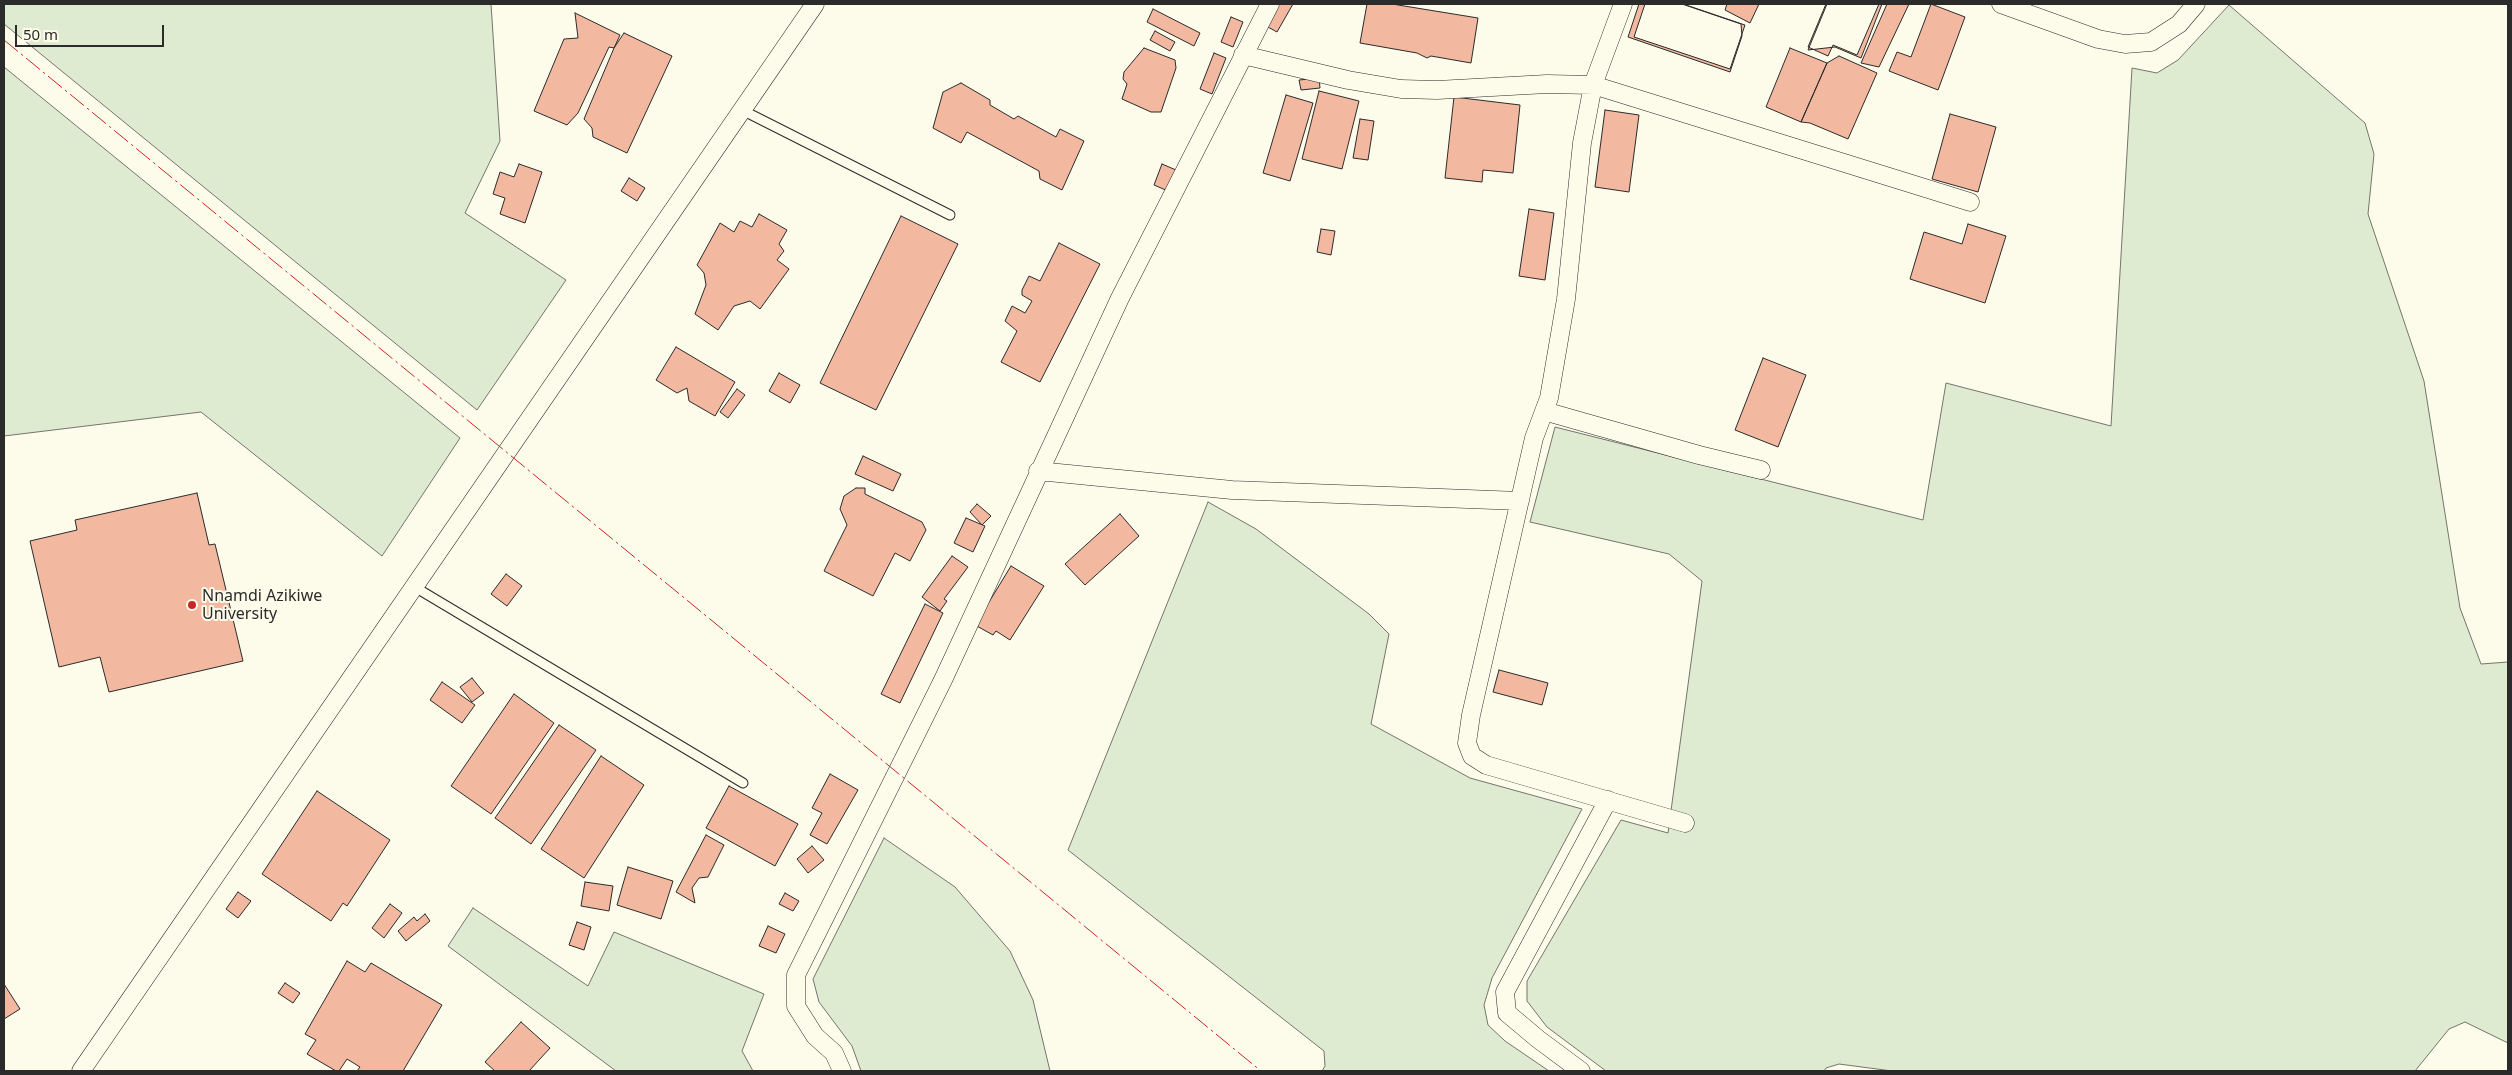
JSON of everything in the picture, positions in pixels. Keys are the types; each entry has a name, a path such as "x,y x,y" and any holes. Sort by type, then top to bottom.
{"street":[{"path":"81,1071 815,4"},
{"path":"842,1071 834,1053 815,1036 796,1006 796,975 942,680 1120,298 1270,4"},
{"path":"1623,4 1593,85 1582,143 1566,300 1549,398 1534,438 1466,743 1472,756 1486,765 1684,822"},
{"path":"2001,4 2098,39 2125,44 2151,42 2179,24 2196,4"},
{"path":"1243,55 1348,80 1401,89 1437,90 1547,84 1593,85 1970,202"},
{"path":"1544,411 1699,455 1761,470"},
{"path":"1038,471 1232,490 1520,500"},
{"path":"1581,1071 1538,1040 1507,1013 1505,992 1608,800"}],"lane":[{"path":"742,110 950,215"},
{"path":"413,586 742,783"}],"green space":[{"path":"4,4 491,4 500,141 465,213 566,280 477,410 4,24"},
{"path":"2229,5 2365,123 2374,154 2368,214 2424,381 2460,608 2481,664 2508,662 2508,1043 2465,1022 2449,1029 2415,1071 1892,1071 1839,1064 1826,1068 1824,1071 1606,1071 1547,1027 1527,1001 1527,981 1621,820 1668,833 1702,581 1669,554 1530,522 1555,427 1923,520 1946,383 2111,426 2132,68 2157,73 2178,60"},
{"path":"4,67 460,438 382,556 201,412 4,436"},
{"path":"1208,502 1256,529 1369,614 1389,634 1371,724 1470,778 1582,809 1492,978 1484,1005 1488,1025 1505,1041 1549,1071 1322,1071 1325,1066 1324,1051 1068,850"},
{"path":"884,838 955,887 1010,951 1033,1000 1050,1071 861,1071 852,1046 819,1002 813,979"},
{"path":"473,908 588,986 614,932 764,994 742,1051 753,1071 616,1071 448,946"}],"building":[{"path":"1278,4 1293,4 1277,32 1266,26"},
{"path":"1367,4 1392,4 1478,18 1471,63 1431,56 1427,58 1417,53 1360,43"},
{"path":"1639,4 1682,4 1741,24 1742,36 1730,72 1628,37"},
{"path":"1645,4 1683,4 1745,25 1730,69 1634,37"},
{"path":"1727,4 1759,4 1750,23 1725,10"},
{"path":"1826,4 1879,4 1857,55 1833,45 1828,56 1808,47"},
{"path":"1827,4 1882,4 1861,58 1835,47 1808,50"},
{"path":"1887,4 1909,4 1879,67 1861,63"},
{"path":"1931,4 1965,17 1938,90 1889,71 1897,52 1911,57"},
{"path":"1153,9 1200,33 1194,46 1147,22"},
{"path":"575,13 620,35 614,48 609,47 578,113 567,125 534,111 564,39 578,38"},
{"path":"1231,17 1243,22 1233,47 1221,42"},
{"path":"1155,31 1175,42 1170,51 1150,40"},
{"path":"624,33 672,56 627,153 593,137 592,128 584,119 614,48"},
{"path":"1144,48 1175,60 1176,68 1161,112 1151,112 1122,99 1127,84 1123,79 1124,72"},
{"path":"1790,48 1827,63 1801,122 1766,107"},
{"path":"1214,53 1226,58 1212,94 1200,89"},
{"path":"1839,56 1877,73 1848,139 1810,123 1801,122 1827,63"},
{"path":"1319,78 1320,88 1301,90 1299,80"},
{"path":"961,83 990,100 990,105 1014,119 1018,116 1056,137 1060,129 1084,141 1062,190 1040,179 1039,171 967,132 961,143 933,128 943,92"},
{"path":"1319,91 1359,101 1342,169 1302,159"},
{"path":"1286,95 1313,103 1290,181 1263,173"},
{"path":"1454,97 1520,105 1513,173 1483,170 1482,182 1445,178"},
{"path":"1605,110 1639,115 1629,192 1595,187"},
{"path":"1950,114 1996,127 1978,192 1932,179"},
{"path":"1360,119 1374,121 1368,160 1353,158"},
{"path":"519,164 542,172 525,223 500,214 505,198 493,194 500,172 514,177"},
{"path":"1162,164 1176,170 1168,191 1154,185"},
{"path":"629,178 645,188 637,201 621,191"},
{"path":"1529,209 1554,213 1545,280 1519,276"},
{"path":"759,214 787,230 779,244 784,251 777,260 789,269 760,309 750,301 734,306 718,330 695,314 706,285 704,273 697,265 720,223 734,232 740,221 752,227"},
{"path":"901,216 958,244 876,410 820,383"},
{"path":"1968,224 2006,236 1985,303 1910,279 1924,232 1962,244"},
{"path":"1321,229 1335,231 1331,255 1317,252"},
{"path":"1059,243 1100,264 1040,382 1001,362 1017,331 1005,321 1012,306 1025,313 1032,301 1022,295 1022,290 1029,276 1040,281"},
{"path":"676,347 735,382 715,416 689,401 687,388 677,393 656,380"},
{"path":"1763,358 1806,375 1778,447 1735,430"},
{"path":"779,373 800,385 790,403 769,391"},
{"path":"737,389 745,395 728,418 720,412"},
{"path":"863,456 901,474 893,491 855,474"},
{"path":"856,488 865,488 865,494 922,522 926,530 910,561 895,553 873,596 824,571 847,525 840,509 844,496"},
{"path":"197,493 209,545 215,544 243,661 109,692 100,657 59,667 30,541 77,530 75,520"},
{"path":"977,504 991,516 982,525 970,512"},
{"path":"1120,514 1139,536 1085,585 1065,564"},
{"path":"966,518 985,526 973,552 954,543"},
{"path":"952,556 968,567 944,599 947,601 940,611 922,597"},
{"path":"1011,566 1044,586 1010,640 996,631 993,635 975,625"},
{"path":"506,574 522,586 507,606 491,594"},
{"path":"925,604 943,613 900,703 881,694"},
{"path":"1499,670 1548,683 1542,705 1493,692"},
{"path":"472,678 484,693 472,702 460,687"},
{"path":"442,682 475,705 462,723 430,700"},
{"path":"514,694 554,723 491,814 451,786"},
{"path":"559,725 596,750 531,844 495,818"},
{"path":"601,756 644,785 584,878 541,849"},
{"path":"830,774 858,790 827,844 810,835 822,813 812,808"},
{"path":"729,786 798,824 775,866 706,828"},
{"path":"317,791 390,840 347,906 343,903 331,921 262,874"},
{"path":"706,835 724,845 708,877 699,878 692,888 695,903 676,892"},
{"path":"812,846 824,860 808,873 797,859"},
{"path":"628,867 673,881 661,919 617,905"},
{"path":"585,882 613,886 609,911 581,906"},
{"path":"238,892 251,901 238,918 226,909"},
{"path":"785,893 799,901 793,911 779,904"},
{"path":"390,904 402,913 384,938 372,928"},
{"path":"425,914 430,921 406,941 398,931 414,917 417,921"},
{"path":"577,922 591,927 584,950 569,945"},
{"path":"768,926 785,934 776,953 759,946"},
{"path":"347,961 365,972 371,963 442,1005 403,1071 357,1071 360,1067 347,1059 339,1071 336,1071 307,1054 316,1040 305,1034"},
{"path":"285,983 300,993 293,1003 278,993"},
{"path":"4,984 20,1009 4,1019"},
{"path":"521,1022 550,1048 529,1071 495,1071 485,1062"}],"power":[{"path":"4,40 1261,1071"}],"place":[{"name":"Nnamdi Azikiwe University","path":"192,605"}]}
